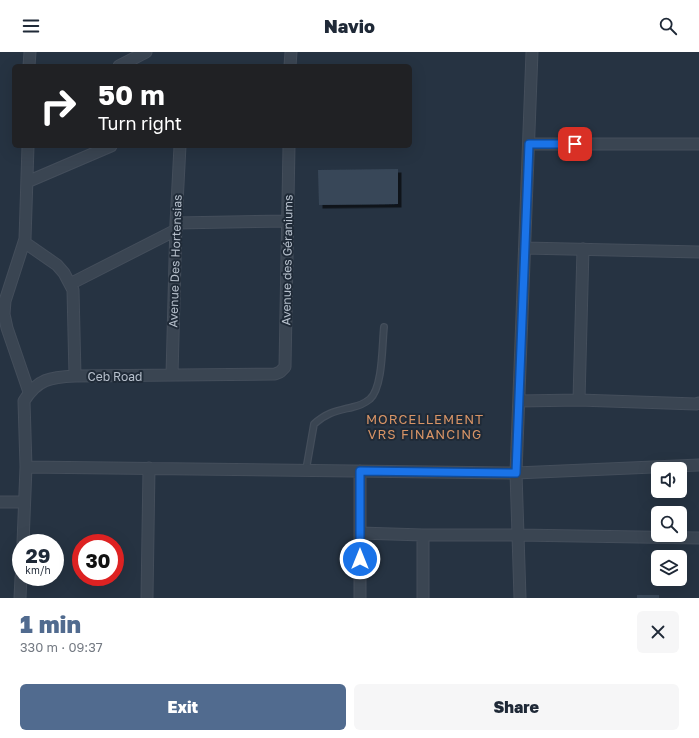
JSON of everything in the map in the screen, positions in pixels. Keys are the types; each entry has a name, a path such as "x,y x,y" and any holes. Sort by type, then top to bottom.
{"street":[{"path":"29,64 30,52"},
{"path":"123,64 146,52"},
{"path":"290,64 291,52"},
{"path":"520,598 516,473 532,52"},
{"path":"529,144 699,144"},
{"path":"22,534 26,466 24,401 30,392 7,328 4,314 4,301 24,242 28,148"},
{"path":"27,182 106,148"},
{"name":"Avenue Des Hortensias","path":"172,375 180,148"},
{"name":"Avenue des Géraniums","path":"280,372 284,367 289,148"},
{"path":"70,284 176,226 287,221"},
{"path":"24,242 57,265 64,273 70,284 74,296 75,376"},
{"path":"525,248 699,252"},
{"path":"579,400 583,249"},
{"name":"Ceb Road","path":"30,392 37,384 60,376 275,374 280,372"},
{"path":"519,401 579,400 699,403"},
{"path":"26,466 516,473 699,465"},
{"path":"147,598 149,468"},
{"path":"360,471 360,598"},
{"path":"0,502 24,502"},
{"path":"360,533 699,538"},
{"path":"423,535 423,598"},
{"path":"20,598 21,586"}],"lane":[{"path":"306,470 314,424 326,414 358,406 369,400 374,393 378,384 384,327"}],"building":[{"path":"398,169 398,204 319,205 318,170"},
{"path":"637,595 659,595 659,598 637,598"}],"district":[{"name":"MORCELLEMENT VRS FINANCING","path":"425,426"}],"route":[{"path":"360,559 360,471 516,473 529,144 575,144"}]}
